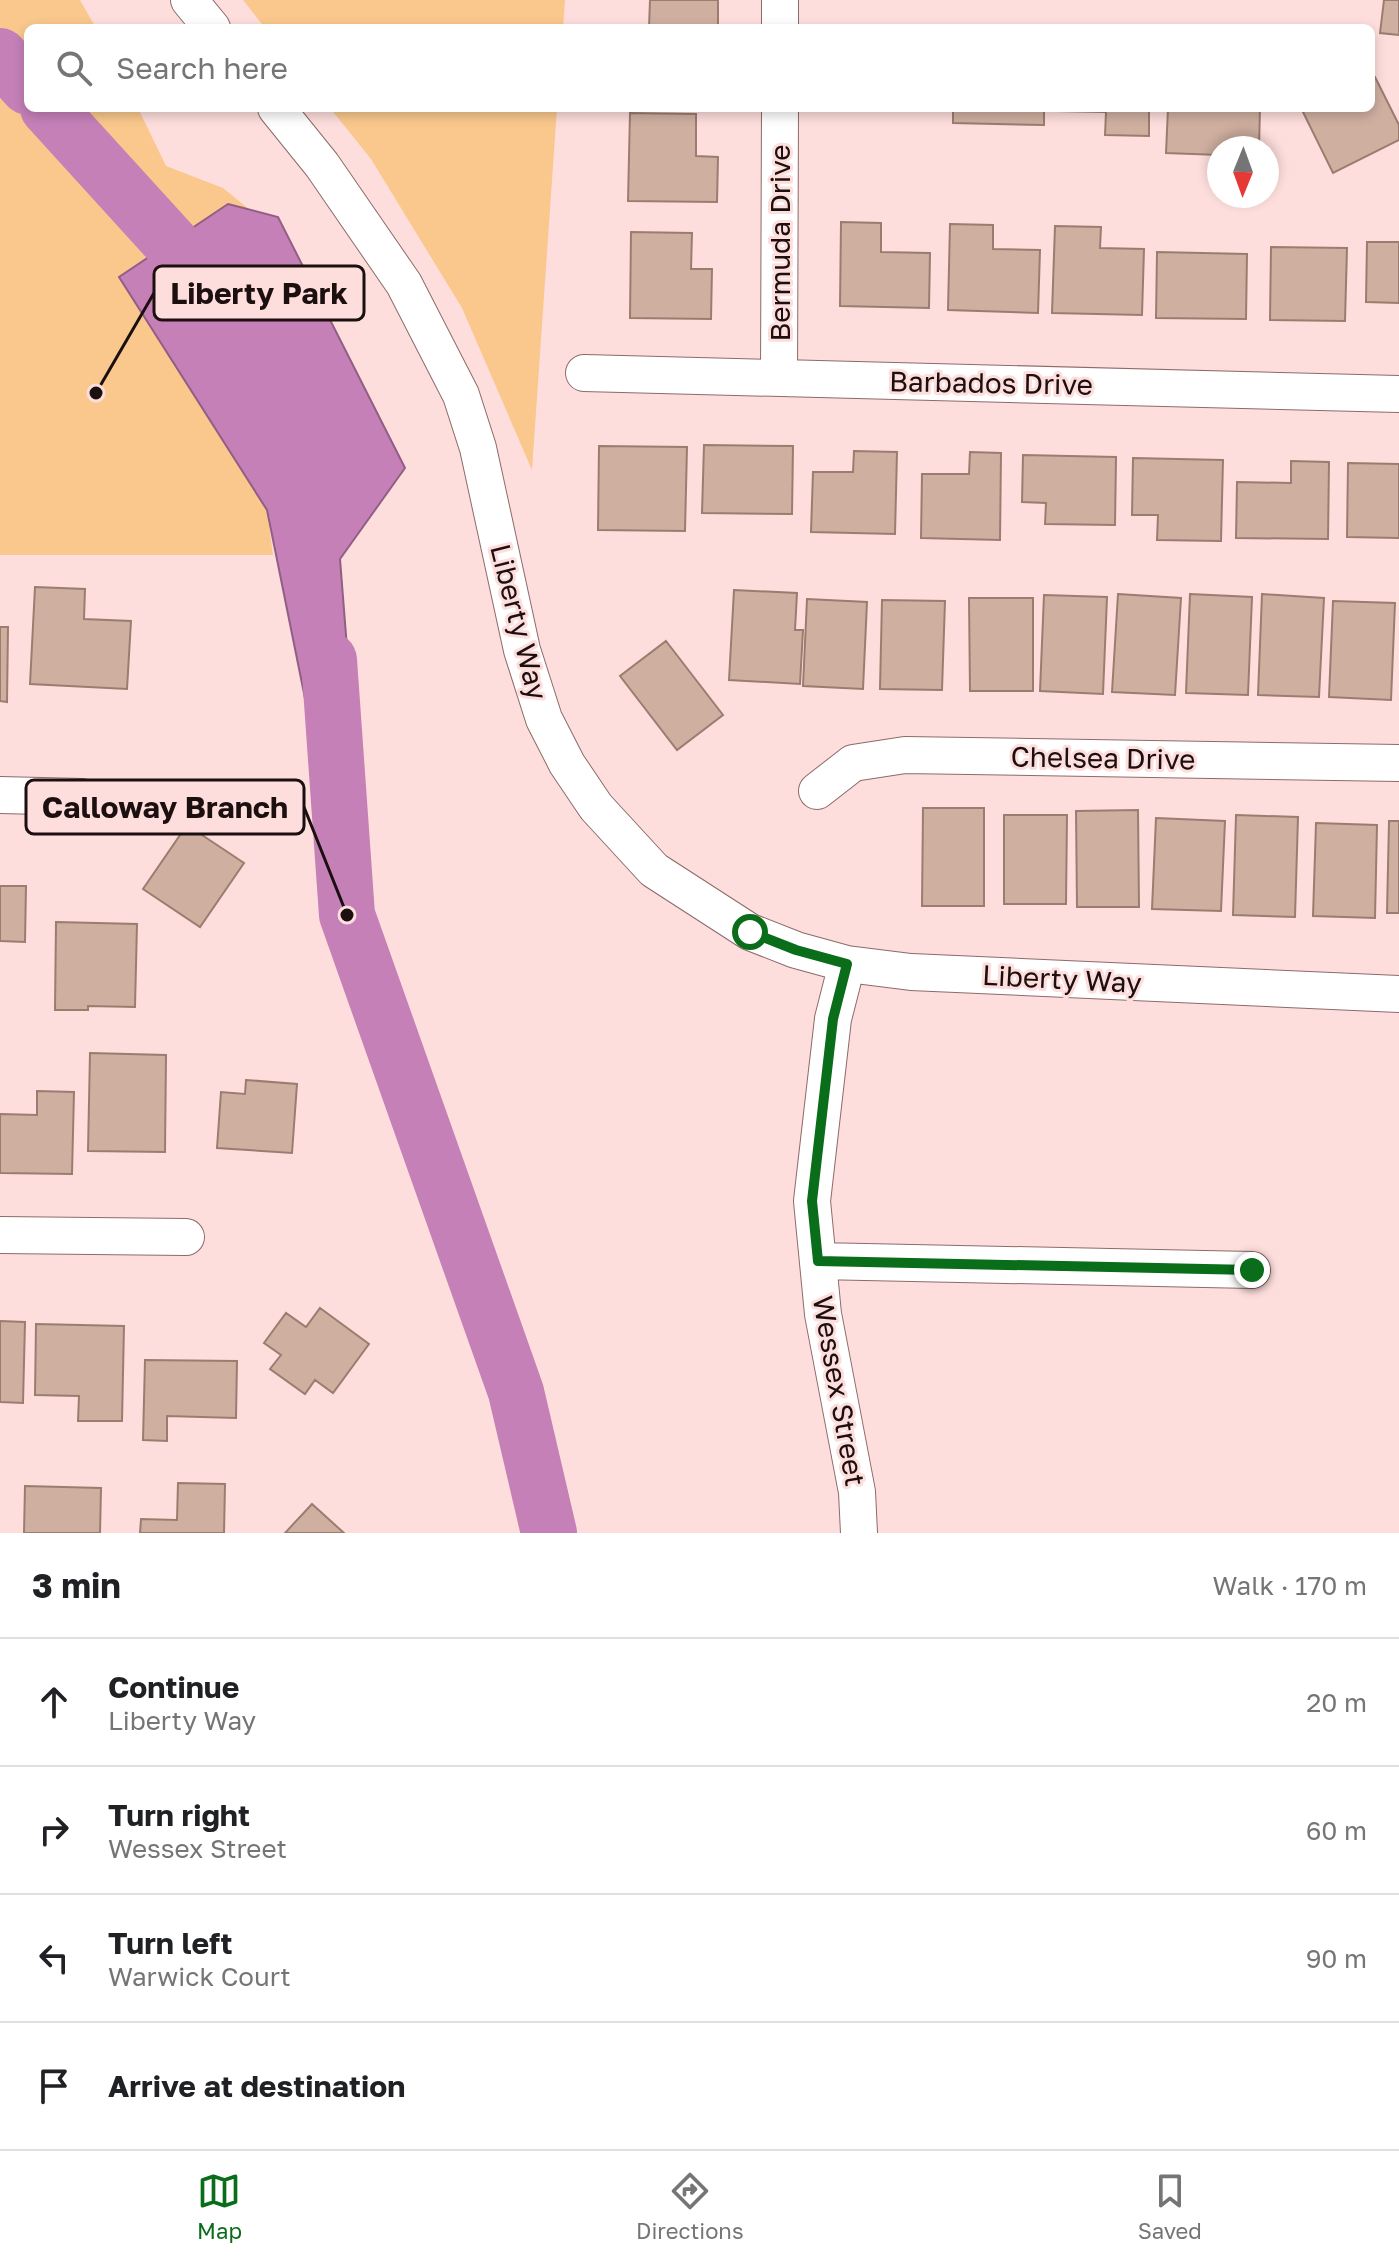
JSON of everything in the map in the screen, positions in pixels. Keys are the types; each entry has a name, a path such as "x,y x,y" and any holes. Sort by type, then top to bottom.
{"street":[{"path":"189,0 209,24"},
{"path":"780,0 780,24"},
{"name":"Liberty Way","path":"279,112 322,165 404,284 461,395 478,448 522,650 544,719 574,775 596,807 654,870 750,932 796,950 847,964 911,972 1399,994"},
{"name":"Bermuda Drive","path":"779,378 780,112"},
{"name":"Barbados Drive","path":"584,373 1399,394"},
{"name":"Chelsea Drive","path":"817,791 853,763 905,755 1399,763"},
{"path":"0,795 82,797"},
{"name":"Wessex Street","path":"847,964 833,1019 812,1201 823,1314 857,1492 859,1533"},
{"path":"0,1235 186,1237"},
{"path":"818,1261 1252,1270"}],"shaded area":[{"path":"0,0 80,0 94,24 24,24 24,112 140,112 166,166 223,188 250,210 227,205 119,277 267,510 273,555 0,555"},
{"path":"243,0 565,0 563,24 262,24"},
{"path":"333,112 557,112 532,470 462,308 371,159"},
{"path":"228,204 278,217 405,468 340,559 354,737 313,738 267,510 119,277"}],"building":[{"path":"650,0 718,0 718,24 649,24"},
{"path":"1384,0 1399,0 1399,35 1380,33"},
{"path":"1375,77 1399,125 1399,140 1333,173 1303,112 1375,112"},
{"path":"953,112 1044,112 1044,125 953,123"},
{"path":"1106,112 1149,112 1149,136 1105,135"},
{"path":"1168,112 1260,112 1259,136 1207,136 1207,155 1166,153"},
{"path":"630,113 696,114 696,156 718,157 717,202 628,201"},
{"path":"841,222 881,223 881,252 930,253 929,308 840,306"},
{"path":"950,224 993,225 993,249 1040,250 1038,313 948,310"},
{"path":"1055,226 1101,227 1100,248 1144,249 1142,315 1052,313"},
{"path":"631,232 692,233 691,269 712,269 711,319 630,318"},
{"path":"1367,242 1399,242 1399,303 1366,302"},
{"path":"1271,247 1347,248 1345,321 1270,320"},
{"path":"1157,252 1247,254 1246,319 1156,318"},
{"path":"704,445 793,446 792,514 702,513"},
{"path":"599,446 687,447 685,531 598,530"},
{"path":"854,451 897,452 895,534 811,532 813,472 853,472"},
{"path":"970,452 1001,453 1000,540 921,538 922,474 969,474"},
{"path":"1023,455 1116,457 1115,525 1045,524 1046,503 1022,502"},
{"path":"1133,458 1223,460 1221,541 1157,540 1158,515 1132,515"},
{"path":"1291,461 1329,462 1328,539 1236,538 1237,482 1291,483"},
{"path":"1348,463 1399,464 1399,538 1347,537"},
{"path":"35,587 85,589 84,619 131,621 127,689 30,684"},
{"path":"734,590 797,593 795,630 803,630 800,684 729,680"},
{"path":"1118,594 1181,598 1175,695 1112,692"},
{"path":"1190,594 1252,597 1248,695 1186,693"},
{"path":"1262,594 1324,598 1319,697 1258,695"},
{"path":"1044,595 1107,597 1103,694 1040,691"},
{"path":"969,598 1033,598 1033,691 970,691"},
{"path":"807,599 867,602 863,689 803,686"},
{"path":"882,600 945,601 942,690 880,689"},
{"path":"1333,601 1395,603 1391,700 1329,697"},
{"path":"0,627 8,627 7,702 0,701"},
{"path":"666,641 723,715 677,750 620,676"},
{"path":"923,808 984,808 984,906 922,906"},
{"path":"1138,810 1139,907 1077,907 1076,811"},
{"path":"1004,815 1067,815 1066,904 1004,904"},
{"path":"1236,815 1298,817 1295,917 1233,915"},
{"path":"1156,818 1225,821 1221,911 1152,909"},
{"path":"1389,821 1399,821 1399,913 1387,913"},
{"path":"1316,823 1377,825 1375,918 1313,916"},
{"path":"187,825 244,863 200,927 143,889"},
{"path":"0,886 26,886 25,942 0,941"},
{"path":"56,922 137,924 135,1007 88,1006 88,1010 55,1010"},
{"path":"90,1053 166,1055 165,1152 88,1151"},
{"path":"246,1080 297,1084 292,1153 217,1148 221,1092 245,1094"},
{"path":"37,1091 74,1092 72,1174 0,1173 0,1114 37,1115"},
{"path":"320,1308 369,1344 333,1393 315,1380 305,1394 270,1369 281,1355 264,1343 286,1313 306,1327"},
{"path":"0,1321 25,1322 23,1403 0,1402"},
{"path":"36,1324 124,1326 122,1421 78,1421 79,1396 35,1395"},
{"path":"145,1360 237,1361 236,1418 167,1416 167,1441 143,1440"},
{"path":"178,1483 225,1484 224,1533 140,1533 141,1519 177,1520"},
{"path":"25,1486 101,1488 100,1533 24,1533"},
{"path":"312,1504 344,1533 285,1533"}],"waterway":[{"path":"0,56 24,83"},
{"path":"52,112 221,298"},
{"path":"329,660 347,915 516,1392 549,1533"}],"place":[{"name":"Liberty Park","path":"96,393"},
{"name":"Calloway Branch","path":"347,915"}],"route":[{"path":"750,932 796,950 847,964 833,1019 812,1201 818,1261 1252,1270"}]}
